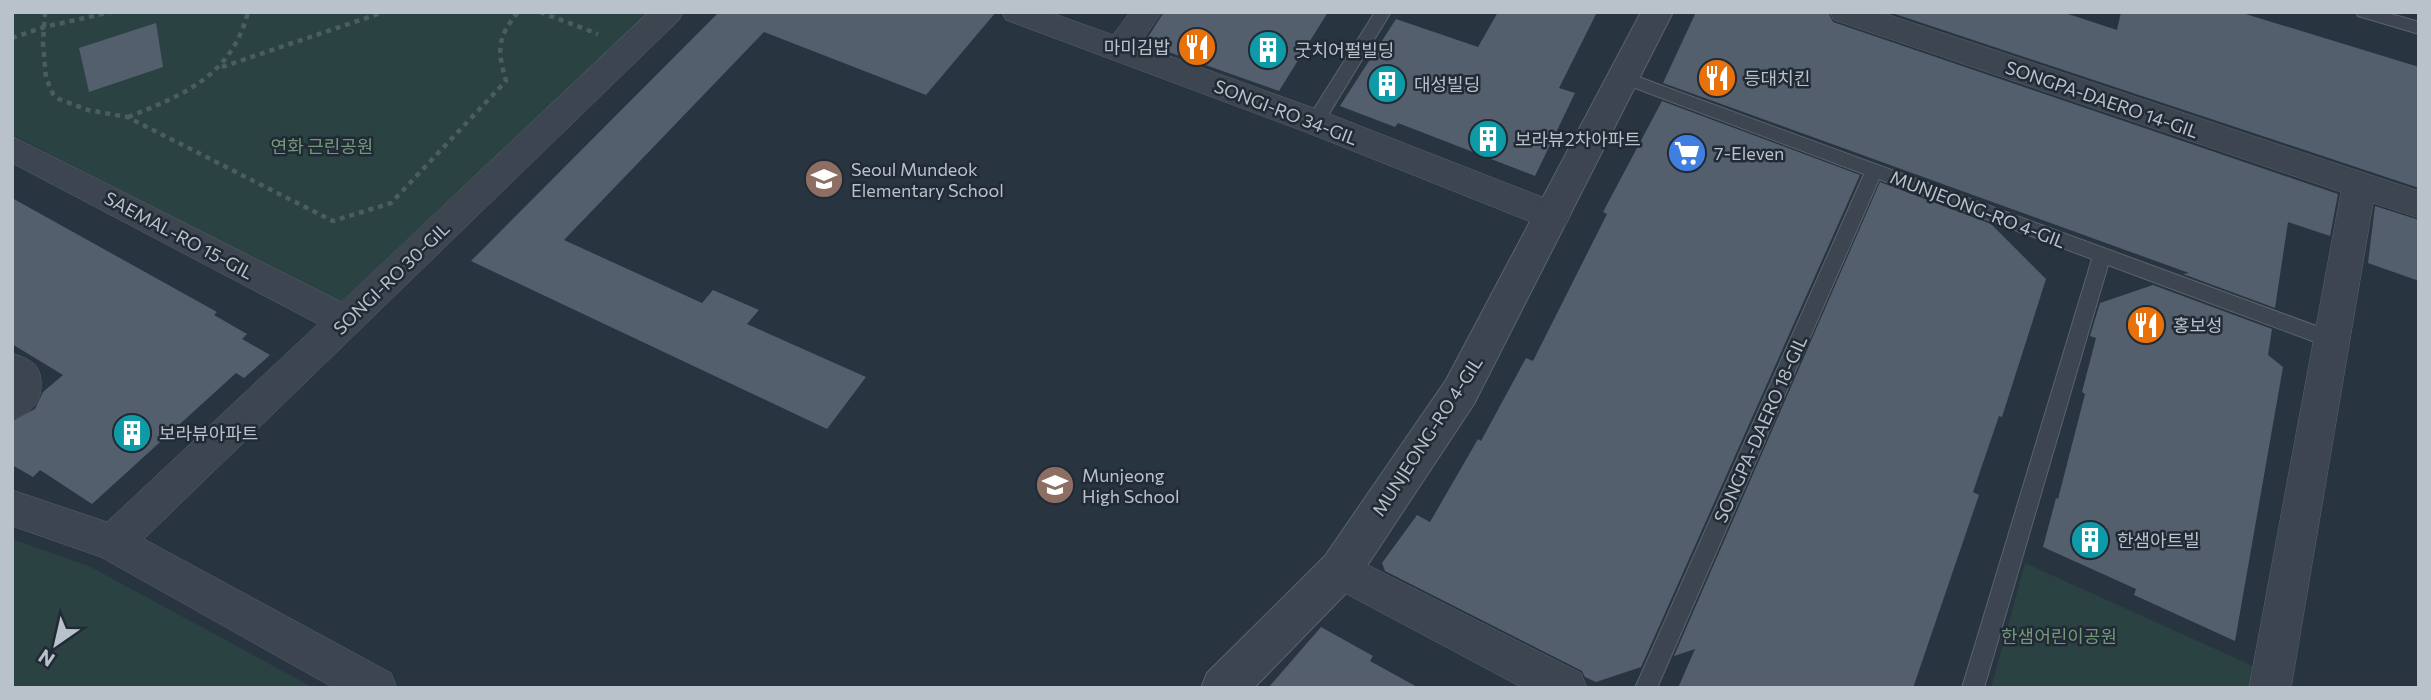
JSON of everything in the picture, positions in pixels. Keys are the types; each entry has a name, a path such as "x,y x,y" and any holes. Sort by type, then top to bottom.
{"street":[{"name":"SONGI-RO 30-GIL","path":"113,543 668,12"},
{"name":"SONGI-RO 34-GIL","path":"1017,12 1315,122 1553,216"},
{"path":"1119,50 1147,12"},
{"name":"MUNJEONG-RO 4-GIL","path":"1223,688 1340,570 1460,392 1657,12"},
{"name":"SONGPA-DAERO 14-GIL","path":"1845,12 2419,205"},
{"name":"SAEMAL-RO 15-GIL","path":"12,148 345,321"},
{"path":"2270,688 2359,186"},
{"path":"12,369 22,375 23,394 12,403"},
{"path":"12,508 113,543 376,688"},
{"path":"1340,570 1566,688"}],"lane":[{"path":"1315,122 1383,12"},
{"path":"2364,12 2419,28"},
{"name":"MUNJEONG-RO 4-GIL","path":"1625,78 2331,340"},
{"name":"SONGPA-DAERO 18-GIL","path":"1646,688 1874,170"},
{"path":"1973,688 2102,255"}],"path":[{"path":"45,12 46,81 54,96 90,110 127,117 333,221 391,203 506,81 497,44 503,29 518,12"},
{"path":"12,38 44,27 111,12"},
{"path":"222,67 243,34 248,12"},
{"path":"127,117 161,104 222,67 384,12"},
{"path":"540,12 631,47"}],"green space":[{"name":"연화 근린공원","path":"12,12 661,12 344,308 12,134"},
{"path":"12,539 91,567 314,688 12,688"},
{"name":"한샘어린이공원","path":"2025,563 2253,666 2250,688 1991,688"}],"building":[{"path":"719,12 996,12 926,95 764,32 564,240 702,303 713,290 759,310 747,324 866,377 827,429 471,261"},
{"path":"1164,12 1328,12 1279,91 1146,44"},
{"path":"1498,12 1597,12 1559,88 1575,93 1535,176 1398,123 1395,127 1340,106 1396,19 1478,47"},
{"path":"1696,12 1828,12 1833,22 2338,194 2330,236 2288,222 2275,308 2183,274 2189,273 1663,83"},
{"path":"1889,12 2062,12 2117,30 2121,12 2239,12 2419,67 2419,188"},
{"path":"156,23 163,67 89,92 79,48"},
{"path":"1662,101 1860,175 1641,667 1596,682 1585,677 1582,671 1385,571 1382,563 1417,515 1430,522 1478,439 1481,441 1526,358 1533,361 1607,214 1603,212"},
{"path":"1880,182 1991,224 2046,279 2002,417 1999,416 1973,492 1979,495 1913,688 1678,688 1695,649 1674,656"},
{"path":"12,198 217,312 214,315 247,334 242,339 270,355 244,378 236,373 92,504 40,470 33,477 12,465 12,421 35,409 43,392 63,375 12,344"},
{"path":"2375,206 2419,220 2419,281 2368,263"},
{"path":"2153,285 2272,329 2268,355 2283,367 2235,641 2134,595 2136,589 2043,547 2085,394 2082,392 2096,338 2090,336 2100,303"},
{"path":"1321,627 1373,656 1370,661 1419,688 1268,688"}],"place":[{"name":"마미김밥","path":"1197,47"},
{"name":"굿치어펄빌딩","path":"1268,50"},
{"name":"등대치킨","path":"1717,78"},
{"name":"대성빌딩","path":"1387,84"},
{"name":"보라뷰2차아파트","path":"1488,139"},
{"name":"7-Eleven","path":"1687,153"},
{"name":"Seoul Mundeok Elementary School","path":"824,179"},
{"name":"홍보성","path":"2146,325"},
{"name":"보라뷰아파트","path":"132,433"},
{"name":"Munjeong High School","path":"1055,485"},
{"name":"한샘아트빌","path":"2090,540"}]}
